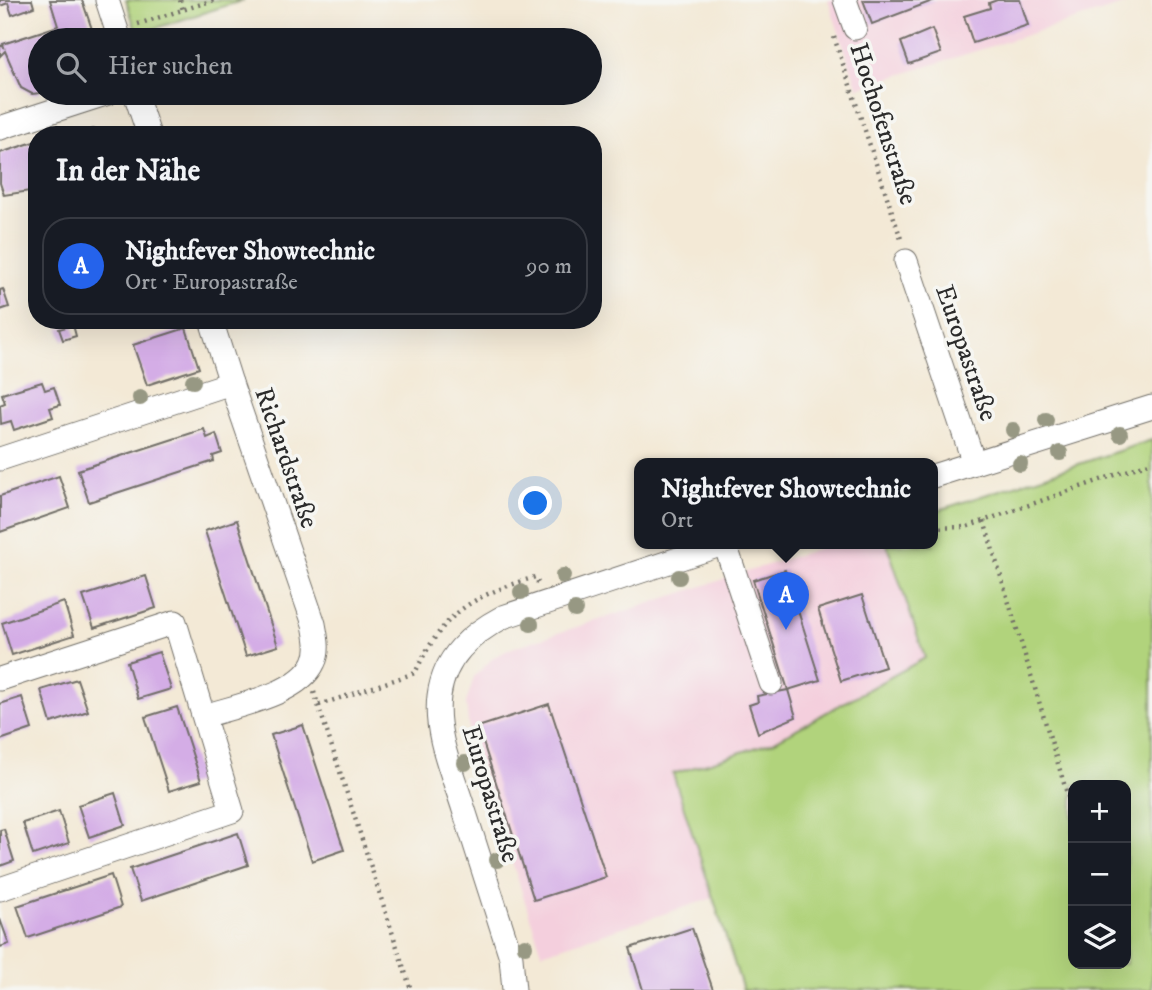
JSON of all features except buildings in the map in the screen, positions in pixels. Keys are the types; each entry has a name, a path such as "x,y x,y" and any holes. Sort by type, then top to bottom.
{"street":[{"path":"107,0 116,28"},
{"path":"845,0 855,28"},
{"path":"0,128 71,105"},
{"path":"139,105 146,126"},
{"name":"Europastraße","path":"906,261 974,463"},
{"path":"214,329 231,383"},
{"name":"Richardstraße","path":"0,459 231,383 314,624 317,649 307,675"},
{"name":"Europastraße","path":"938,474 1152,407"},
{"name":"Europastraße","path":"514,990 511,957 443,741 439,694 449,666 460,647 474,632 503,617 709,549"},
{"path":"726,549 771,683"},
{"path":"0,679 175,622 232,811 0,888"},
{"path":"204,716 270,695 307,675"}],"path":[{"path":"180,0 183,10"},
{"path":"138,28 214,0"},
{"name":"Hochofenstraße","path":"830,26 906,261"},
{"path":"938,528 966,527 1152,462"},
{"path":"984,521 1068,797"},
{"path":"307,675 411,990"}],"shaded area":[{"path":"828,0 1138,0 858,88"},
{"path":"817,549 889,549 925,658 773,742 673,774 713,898 542,953 469,731 466,703 474,677 494,657 512,648"}],"green space":[{"path":"126,0 244,0 156,28 135,28"},
{"path":"1152,440 1152,990 743,990 673,774 773,742 925,658 889,549 938,549 938,510"}],"place":[{"name":"Nightfever Showtechnic","path":"786,630"}]}
